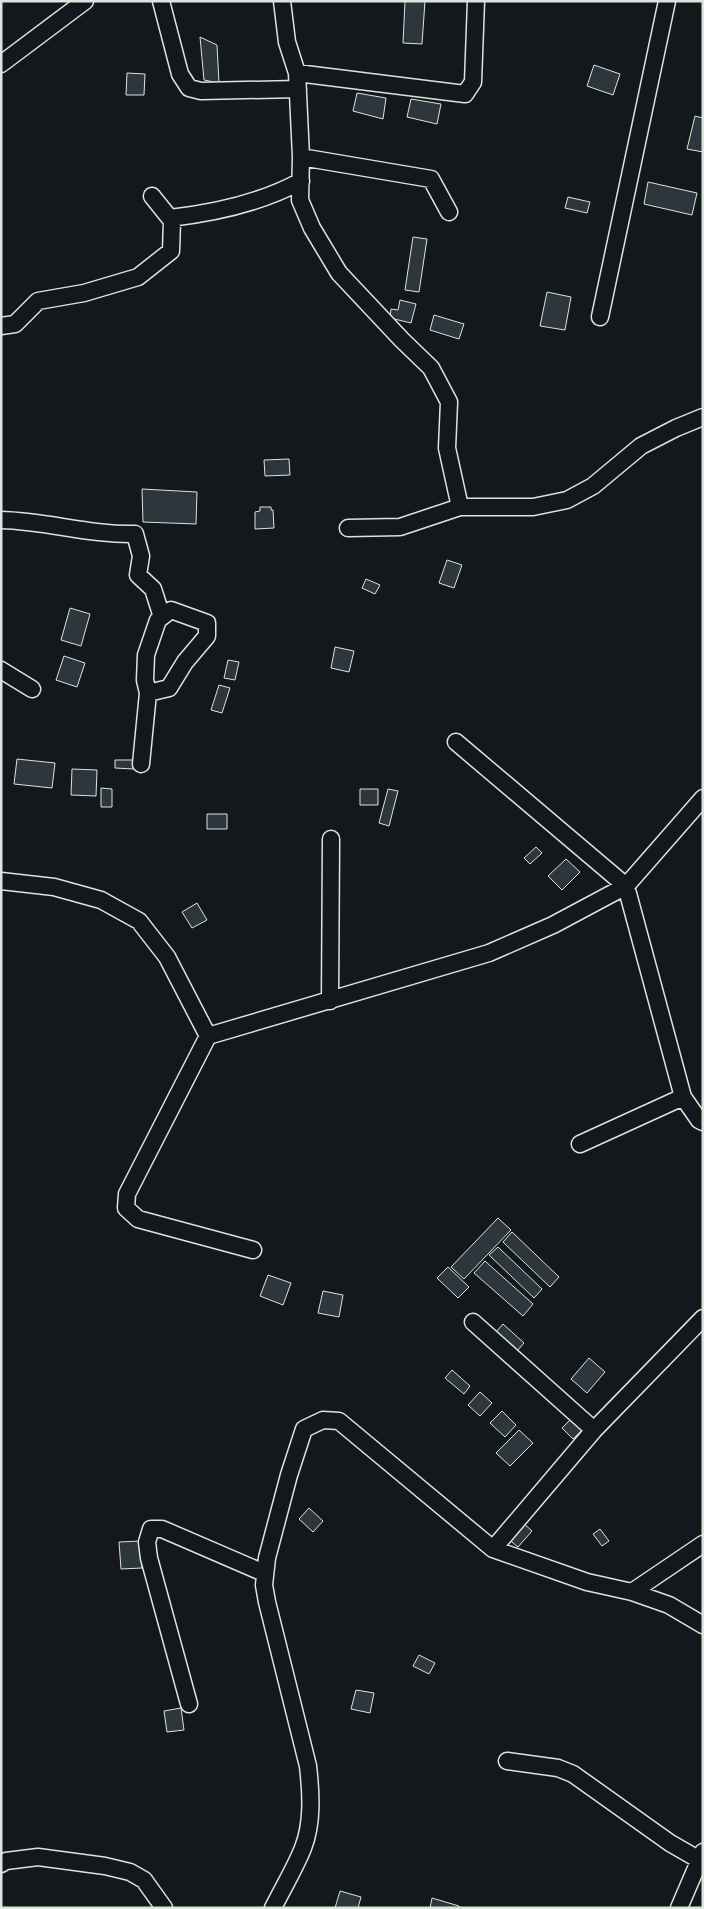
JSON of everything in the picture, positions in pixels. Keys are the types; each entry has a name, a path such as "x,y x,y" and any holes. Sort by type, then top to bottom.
{"street":[{"path":"1,64 86,1"},
{"path":"161,1 180,74 189,88 202,91 297,81 465,94 473,82 476,1"},
{"path":"282,1 287,42 297,81 301,157 300,200 312,228 339,273 431,368 449,402 447,448 460,507"},
{"path":"600,317 667,1"},
{"path":"301,157 431,179 449,212"},
{"path":"170,218 202,214 282,192 301,181"},
{"path":"1,326 15,324 38,301 84,293 138,277 171,251 172,221 152,196"},
{"path":"348,528 400,527 460,507 533,508 567,500 593,486 641,446 703,417"},
{"path":"1,520 26,520 110,535 135,534 142,556 138,575 153,589 162,617"},
{"path":"140,764 148,693 145,680 146,655 158,620 171,610 207,623 207,636 184,662 169,688 148,693"},
{"path":"1,670 32,689"},
{"path":"456,742 626,886 683,1097 699,1120 703,1122"},
{"path":"253,1250 138,1219 126,1208 127,1194 208,1036 490,953 553,925 626,886 703,798"},
{"path":"330,1001 331,839"},
{"path":"1,881 54,887 101,900 139,921 167,956 208,1036"},
{"path":"580,1144 683,1097"},
{"path":"493,1549 594,1430 703,1318"},
{"path":"473,1322 594,1430"},
{"path":"273,1908 304,1846 310,1817 311,1790 308,1766 267,1602 264,1573 289,1476 304,1429 323,1420 339,1421 493,1549 586,1582 632,1592 669,1605 703,1625"},
{"path":"189,1704 149,1558 146,1542 151,1529 162,1529 264,1573"},
{"path":"632,1592 703,1544"},
{"path":"507,1761 558,1768 573,1774 670,1843 701,1858 679,1908"},
{"path":"1,1864 6,1861 38,1857 105,1866 130,1872 144,1880 164,1908"}],"building":[{"path":"405,1 425,1 422,44 403,43"},
{"path":"200,37 217,45 219,83 204,80"},
{"path":"594,65 620,74 613,95 587,86"},
{"path":"127,73 145,74 144,95 126,95"},
{"path":"357,93 386,98 383,119 353,111"},
{"path":"411,99 441,104 437,124 407,117"},
{"path":"695,116 703,118 703,152 687,149"},
{"path":"648,182 697,193 692,215 644,204"},
{"path":"568,197 590,202 587,213 565,208"},
{"path":"413,237 427,239 419,292 405,290"},
{"path":"547,292 571,297 565,330 540,326"},
{"path":"400,300 416,304 411,323 390,318 391,309 398,310"},
{"path":"434,315 464,324 459,339 430,330"},
{"path":"289,459 290,475 265,476 264,460"},
{"path":"142,489 197,492 196,524 143,522"},
{"path":"260,507 271,507 271,510 273,510 274,528 255,529 255,512 260,511"},
{"path":"447,560 462,565 454,588 439,583"},
{"path":"366,579 380,585 375,594 362,588"},
{"path":"70,608 90,614 81,646 61,640"},
{"path":"335,647 354,651 349,672 331,668"},
{"path":"64,656 85,663 77,687 56,680"},
{"path":"228,660 239,662 235,680 224,678"},
{"path":"219,685 230,688 222,713 211,710"},
{"path":"17,759 55,763 52,788 14,784"},
{"path":"115,760 133,760 133,769 115,768"},
{"path":"72,769 97,770 96,796 71,795"},
{"path":"101,788 112,789 112,807 101,807"},
{"path":"360,789 378,789 378,805 360,805"},
{"path":"388,789 398,791 389,826 379,823"},
{"path":"207,814 227,814 227,829 207,829"},
{"path":"536,847 542,853 530,864 524,858"},
{"path":"566,859 580,872 562,890 548,876"},
{"path":"197,903 207,920 192,928 182,912"},
{"path":"498,1218 511,1230 464,1279 451,1267"},
{"path":"512,1232 559,1277 550,1287 503,1242"},
{"path":"498,1247 542,1289 534,1298 489,1255"},
{"path":"485,1261 533,1304 523,1316 474,1273"},
{"path":"448,1267 469,1287 458,1298 437,1278"},
{"path":"268,1275 291,1283 283,1305 260,1296"},
{"path":"323,1291 343,1295 339,1317 318,1313"},
{"path":"503,1324 524,1343 517,1351 496,1332"},
{"path":"589,1358 605,1372 587,1393 571,1379"},
{"path":"452,1370 470,1386 464,1394 445,1378"},
{"path":"480,1392 492,1403 480,1416 468,1405"},
{"path":"502,1411 516,1425 505,1437 490,1423"},
{"path":"572,1418 582,1430 573,1439 562,1428"},
{"path":"519,1430 533,1443 510,1466 496,1453"},
{"path":"309,1508 323,1521 313,1532 299,1519"},
{"path":"522,1522 532,1531 518,1547 507,1538"},
{"path":"600,1529 609,1541 602,1546 593,1534"},
{"path":"140,1541 142,1568 121,1569 119,1542"},
{"path":"419,1655 435,1663 429,1674 413,1666"},
{"path":"356,1690 374,1693 370,1713 351,1709"},
{"path":"181,1708 184,1730 167,1732 164,1711"},
{"path":"340,1891 361,1897 358,1908 335,1908"},
{"path":"432,1898 459,1906 459,1908 430,1908"}]}
